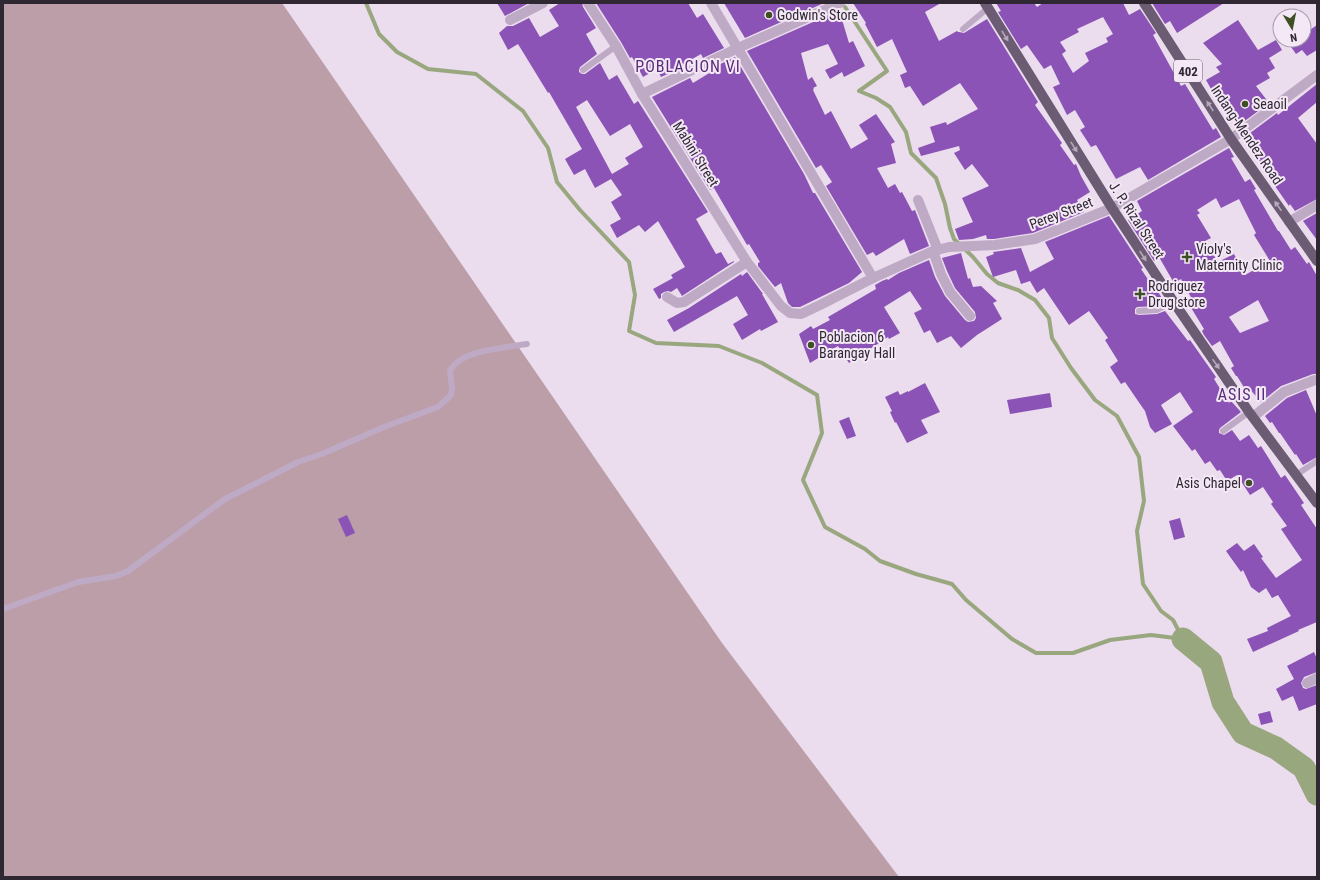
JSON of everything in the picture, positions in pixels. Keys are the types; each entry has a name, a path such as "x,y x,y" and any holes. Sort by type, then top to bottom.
{"main road":[{"name":"Indang-Mendez Road","path":"1144,3 1231,139 1317,261"},
{"name":"J. P. Rizal Street","path":"986,5 1112,208 1173,301 1251,414 1317,503"}],"street":[{"path":"510,20 542,3"},
{"name":"Mabini Street","path":"588,3 616,46 642,94 747,262 782,306 790,313"},
{"path":"711,3 874,278"},
{"path":"642,94 835,4"},
{"name":"Perey Street","path":"790,313 801,314 874,278 936,250 949,247 995,244 1035,239 1112,208 1231,139 1317,75"},
{"path":"918,200 936,250 941,274 950,292 970,316"},
{"path":"1289,222 1317,205"},
{"path":"667,297 677,303 684,302 747,262"},
{"path":"1251,414 1284,392 1315,380"},
{"path":"1307,683 1317,678"}],"lane":[{"path":"963,29 986,5"},
{"path":"583,70 616,46"},
{"path":"1139,311 1157,310 1173,301"},
{"path":"3,609 78,582 116,576 128,571 225,499 238,492 298,462 330,451 384,427 438,407 451,395 452,389 450,370 456,363 466,357 490,350 526,344"},
{"path":"1223,431 1251,414"},
{"path":"1296,475 1317,461"}],"shaded area":[{"path":"3,3 282,3 722,643 899,877 3,877"}],"building":[{"path":"497,3 529,3 505,16"},
{"path":"560,3 582,3 596,28 586,34 597,54 580,67 579,72 585,74 600,63 609,80 617,75 634,104 638,101 708,212 696,219 716,254 721,252 728,264 734,261 682,296 677,288 671,292 664,292 661,294 661,298 659,299 653,289 673,278 671,275 685,267 658,221 645,232 639,225 617,238 610,225 621,219 611,202 622,195 611,179 595,188 585,169 574,175 565,159 582,149 549,92 548,93 518,44 508,50 499,33 507,26 513,26 529,18 540,37 559,26 549,10","holes":["587,100 610,136 630,124 643,147 625,158 629,164 612,174 576,107"]},
{"path":"596,3 688,3 697,18 703,14 724,48 703,58 701,54 682,65 683,67 661,77 657,69 643,77 632,57 630,58"},
{"path":"724,3 824,3 745,38"},
{"path":"853,3 941,3 925,12 939,41 957,31 964,33 987,19 1038,102 1035,105 1062,143 1060,145 1074,165 1076,164 1090,192 1077,200 1084,212 1033,233 994,239 987,239 986,235 973,239 959,240 955,229 973,222 962,198 989,186 972,164 965,170 954,153 960,150 959,146 921,156 918,148 935,142 930,127 946,122 947,125 978,109 960,83 923,106 910,86 905,88 900,75 907,72 892,39 877,47 865,24 866,23"},
{"path":"996,3 1034,3 1037,7 1043,3 1123,3 1129,15 1140,9 1156,33 1153,35 1181,86 1185,84 1213,130 1216,128 1221,137 1148,180 1140,167 1116,179 1096,145 1091,147 1080,130 1085,127 1075,110 1067,115 1053,87 1060,84 1051,65 1044,69 1027,45 1021,49 998,12 1001,11","holes":["1103,17 1113,34 1106,38 1108,42 1085,53 1089,61 1073,73 1062,54 1066,51 1060,42 1079,32 1077,29"]},
{"path":"1152,3 1224,3 1177,33 1170,21 1165,24"},
{"path":"838,11 849,43 853,41 865,66 844,77 842,72 830,79 825,70 838,64 828,44 801,53 808,80 812,77 817,86 813,88 813,90 825,115 831,111 851,149 868,139 859,125 876,114 895,142 891,144 896,163 877,168 888,188 895,184 900,193 902,192 912,211 915,210 929,246 910,254 904,239 876,256 873,252 867,255 826,186 832,182 821,165 816,168 747,51"},
{"path":"1238,20 1258,50 1272,42 1272,48 1281,48 1282,50 1269,58 1275,68 1267,73 1270,78 1256,86 1269,103 1238,126 1222,102 1219,103 1206,80 1220,72 1216,67 1222,64 1203,43"},
{"path":"1317,25 1317,50 1307,56 1302,50 1296,54 1292,48 1312,48 1312,28"},
{"path":"735,57 804,174 813,193 815,193 862,272 849,283 800,307 792,307 788,303 781,283 775,287 758,266 758,263 760,262 749,244 747,245 714,188 710,190 652,97 690,78 693,83 711,72 710,69"},
{"path":"1317,84 1317,102 1298,118 1317,144 1317,199 1295,211 1290,204 1289,206 1275,186 1278,183 1264,161 1261,163 1242,139 1277,113 1278,115"},
{"path":"1229,148 1234,157 1231,158 1245,182 1250,179 1256,189 1254,190 1291,250 1295,247 1307,264 1309,262 1317,276 1317,374 1313,374 1281,386 1261,402 1248,387 1245,389 1231,368 1234,366 1220,341 1212,346 1204,335 1202,331 1204,329 1187,301 1192,299 1181,279 1174,283 1159,257 1154,261 1128,220 1142,211 1137,201","holes":["1216,198 1221,208 1239,199 1256,233 1254,235 1270,261 1245,275 1234,254 1218,262 1205,241 1211,238 1197,215 1200,213 1197,210","1258,300 1269,321 1240,333 1229,317"]},
{"path":"1317,213 1317,240 1303,221"},
{"path":"1109,216 1143,268 1141,269 1164,301 1156,306 1137,307 1135,309 1135,314 1157,314 1165,311 1188,341 1190,340 1216,377 1214,379 1229,403 1231,401 1241,412 1220,428 1219,433 1224,435 1232,430 1240,441 1249,435 1258,448 1261,446 1281,478 1285,475 1304,503 1301,505 1317,529 1317,622 1253,652 1247,639 1268,631 1267,628 1291,616 1278,595 1272,598 1266,588 1259,593 1251,587 1243,570 1241,572 1226,551 1237,543 1244,551 1254,544 1263,557 1261,558 1276,578 1302,560 1281,529 1287,526 1271,504 1273,502 1263,487 1250,495 1237,475 1227,481 1220,470 1217,471 1210,461 1205,464 1195,449 1192,451 1173,426 1193,412 1180,392 1161,405 1172,424 1155,433 1150,427 1145,411 1125,382 1121,384 1110,367 1118,361 1105,340 1108,338 1089,311 1069,325 1044,288 1037,293 1030,281 1021,284 1016,270 993,277 986,257 994,254 993,252 1021,248 1030,272 1054,259 1045,242"},
{"path":"961,253 968,279 970,278 973,287 981,286 997,301 993,303 1002,319 977,335 961,348 951,336 937,343 930,330 924,333 914,313 922,309 910,291 884,307 900,333 889,339 888,337 849,363 838,346 810,363 799,334 811,326 813,329 830,320 828,317 876,289 875,285 882,281 888,280 899,273 929,260 935,277 945,296 965,320 968,322 974,321 976,318 975,312 955,288 942,258"},
{"path":"747,272 763,294 778,322 761,331 760,329 742,340 733,324 748,315 737,296 674,332 667,320 689,308 741,274 742,276"},
{"path":"925,383 940,412 921,420 928,433 907,443 896,422 895,423 890,412 892,411 885,397 898,391 900,395"},
{"path":"1306,390 1317,416 1317,457 1303,465 1272,422 1270,423 1265,416 1287,398"},
{"path":"1050,393 1052,407 1010,414 1007,400"},
{"path":"849,417 856,436 847,439 839,421"},
{"path":"347,515 355,533 346,537 338,519"},
{"path":"1180,518 1185,537 1174,540 1169,521"},
{"path":"1314,652 1317,659 1317,672 1304,677 1301,683 1303,688 1306,689 1317,685 1317,704 1299,711 1293,696 1282,701 1276,689 1294,679 1287,666"},
{"path":"1270,711 1273,722 1261,725 1258,714"}],"waterway":[{"path":"366,3 379,34 397,52 428,69 476,74 523,111 548,148 557,182 580,210 629,262 635,295 629,331 656,343 719,346 762,363 817,395 822,433 803,480 825,527 865,549 880,561 916,574 952,584 966,600 1012,639 1036,653 1073,653 1110,640 1151,635 1183,639"},
{"path":"845,7 887,71 859,91 876,98 890,107 906,132 911,153 936,178 945,204 954,239 973,257 987,274 998,283 1018,290 1035,300 1049,318 1052,338 1071,368 1095,400 1117,416 1139,457 1144,501 1137,531 1143,584 1161,611 1173,620 1183,639"},
{"path":"1183,639 1211,662 1223,702 1243,733 1276,748 1304,768 1317,794"}],"place":[{"name":"Godwin's Store","path":"769,15"},
{"name":"Seaoil","path":"1245,104"},
{"name":"Violy's Maternity Clinic","path":"1187,257"},
{"name":"Rodriguez Drug store","path":"1140,294"},
{"name":"Poblacion 6 Barangay Hall","path":"811,345"},
{"name":"Asis Chapel","path":"1249,483"}],"district":[{"name":"POBLACION VI","path":"688,66"},
{"name":"ASIS II","path":"1242,394"}]}
